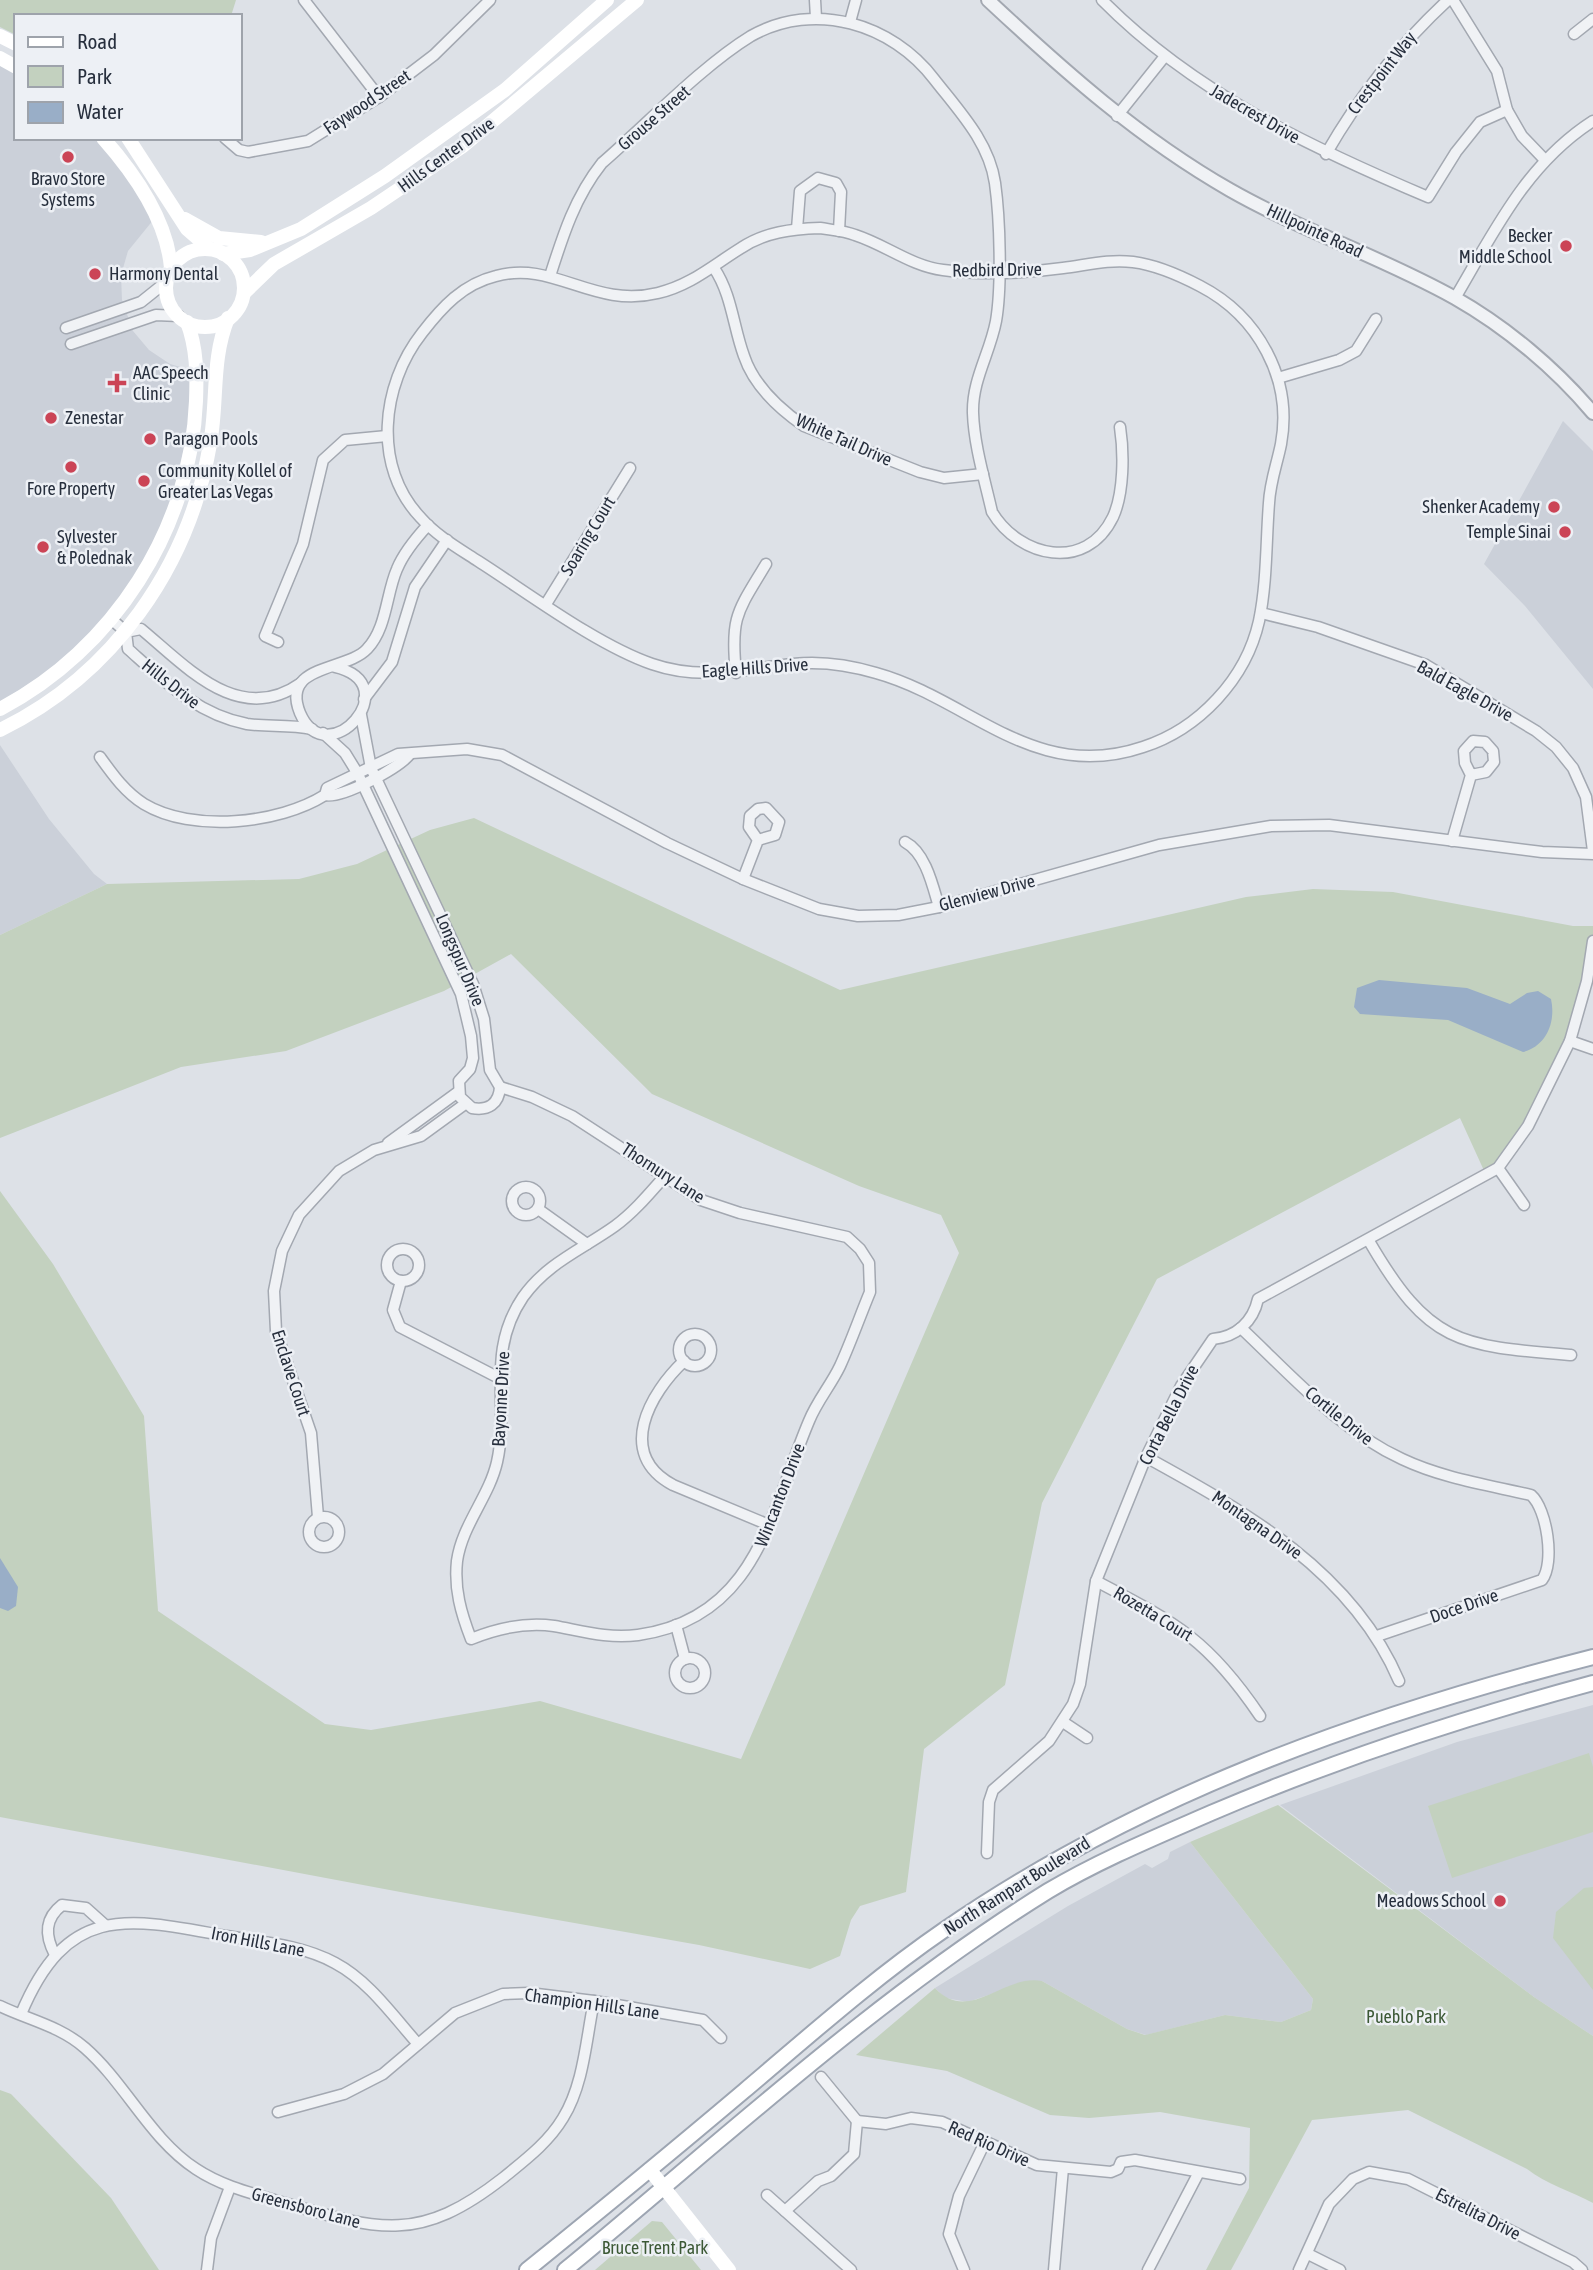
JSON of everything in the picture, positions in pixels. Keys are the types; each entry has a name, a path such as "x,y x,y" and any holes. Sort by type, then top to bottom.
{"main road":[{"name":"Hills Center Drive","path":"216,251 243,252 273,242 311,222 433,143 505,90 607,0"},
{"name":"Hills Center Drive","path":"244,293 274,264 371,208 463,146 637,0"},
{"path":"0,709 55,673 111,619 157,550 184,479 193,432 195,350 183,319 167,299 168,246 158,220 130,173 105,140"},
{"path":"129,140 187,229 239,269 244,293 239,307 228,318 206,327 183,319"},
{"path":"176,211 219,238 244,243 273,242"},
{"path":"168,275 190,252 216,251"},
{"path":"0,730 69,687 126,632 170,566 195,507 212,438 216,352 228,318"},
{"name":"North Rampart Boulevard","path":"527,2270 922,1946 989,1900 1080,1846 1136,1817 1234,1773 1336,1734 1593,1657"},
{"name":"North Rampart Boulevard","path":"565,2270 910,1985 1049,1891 1091,1867 1299,1777 1439,1727 1593,1683"},
{"path":"1080,1846 1091,1867"},
{"path":"650,2170 729,2270"}],"street":[{"path":"304,0 379,97"},
{"name":"Faywood Street","path":"227,140 239,150 248,152 293,146 308,141 379,97 434,55 490,0"},
{"path":"815,0 816,18"},
{"path":"850,22 856,0"},
{"name":"Hillpointe Road","path":"988,0 1117,116 1231,191 1455,298 1542,362 1593,413"},
{"name":"Hillpointe Road","path":"1001,0 1038,46"},
{"name":"Jadecrest Drive","path":"1102,0 1165,56 1274,128 1326,154 1428,198 1456,152 1480,122 1507,110"},
{"path":"1450,0 1497,71 1507,110 1522,136 1545,160"},
{"name":"Crestpoint Way","path":"1326,154 1351,110 1380,69 1414,31 1450,0"},
{"name":"Grouse Street","path":"550,276 569,216 589,179 602,163 730,51 753,35 779,24 816,18 850,22 886,35 907,50 926,69 978,136 995,183 998,271 996,321 977,377 973,414 992,512 1010,537 1022,545 1051,553 1081,548 1105,530 1118,503 1122,444 1120,427"},
{"path":"1574,34 1593,19"},
{"path":"1117,116 1165,56"},
{"path":"1455,298 1499,221 1525,183 1545,160 1593,121"},
{"path":"797,229 800,191 818,178 836,183 841,192 839,231"},
{"name":"Redbird Drive","path":"387,436 389,401 411,346 442,308 460,292 492,277 527,272 550,276 603,295 641,297 681,287 714,268 743,246 767,235 820,228 855,234 904,259 943,270 1057,269 1103,261 1130,261 1157,267 1204,288 1229,305 1261,341 1278,378 1283,422 1270,485 1261,613"},
{"name":"White Tail Drive","path":"714,268 726,286 744,357 769,398 786,414 804,426 919,472 944,478 983,474"},
{"path":"66,328 141,302 168,275"},
{"path":"71,345 156,315 183,319"},
{"path":"1278,378 1339,360 1356,351 1376,319"},
{"path":"278,642 265,636 303,544 323,460 345,440 387,436"},
{"name":"Eagle Hills Drive","path":"387,436 391,463 401,491 417,516 447,540 546,604 647,662 674,671 705,675 799,663 838,664 876,673 1026,745 1068,755 1108,755 1144,747 1173,733 1214,704 1240,670 1261,613"},
{"name":"Soaring Court","path":"546,604 630,468"},
{"name":"Hills Drive","path":"126,632 141,629 205,682 229,694 253,700 268,699 302,683 315,670 335,667 359,656 374,640 397,567 428,525"},
{"path":"361,715 364,699 392,662 415,587 447,540"},
{"path":"736,673 732,636 737,613 766,564"},
{"name":"Bald Eagle Drive","path":"1261,613 1318,627 1426,665 1536,731 1556,747 1573,768 1586,797 1593,852"},
{"name":"Hills Drive","path":"111,619 126,632 128,649 177,691 204,709 251,724 288,725 320,732 346,730 361,715"},
{"path":"335,667 348,671 358,680 364,699"},
{"path":"302,683 297,701 300,713 320,732"},
{"name":"Longspur Drive","path":"361,715 373,773 473,984 484,1019 490,1070 500,1087"},
{"name":"Longspur Drive","path":"320,732 345,753 360,779 461,994 473,1058 470,1069 459,1081 458,1092"},
{"name":"Glenview Drive","path":"100,757 124,789 146,805 198,821 260,820 313,803 325,795 332,797 360,779 402,764 410,754 467,750 502,755 667,843 743,878 819,909 858,916 898,915 939,907 1159,845 1271,826 1329,825 1452,841 1593,852"},
{"path":"1452,841 1471,775"},
{"path":"743,878 758,840"},
{"path":"905,842 911,845 928,872 939,907"},
{"path":"1241,1328 1255,1314 1258,1299 1369,1241 1498,1168 1528,1126 1570,1041 1587,981 1593,941"},
{"path":"1570,1041 1593,1049"},
{"path":"458,1092 465,1104 476,1110 488,1108 498,1099 500,1087"},
{"name":"Thornury Lane","path":"500,1087 533,1097 572,1116 684,1191 720,1208 842,1235 856,1244 867,1258"},
{"name":"Enclave Court","path":"318,1517 311,1433 275,1331 277,1271 289,1233 311,1199 340,1171 382,1147 458,1092"},
{"name":"Enclave Court","path":"382,1147 421,1136 465,1104"},
{"path":"1498,1168 1524,1205"},
{"name":"Bayonne Drive","path":"471,1639 458,1595 458,1558 466,1529 490,1483 497,1460 499,1378 503,1342 523,1297 544,1273 627,1217 664,1177"},
{"path":"538,1209 587,1244"},
{"path":"1369,1241 1405,1298 1446,1332 1492,1349 1571,1355"},
{"name":"Wincanton Drive","path":"471,1639 520,1625 617,1636 654,1632 676,1625 705,1610 734,1586 756,1556 810,1418 841,1364 870,1292 872,1275 867,1258"},
{"path":"401,1281 393,1310 400,1326 499,1378"},
{"name":"Corta Bella Drive","path":"987,1853 989,1802 993,1790 1049,1741 1063,1723 1080,1684 1096,1581 1146,1457 1181,1386 1202,1353 1213,1339 1229,1338 1241,1328"},
{"name":"Cortile Drive","path":"1241,1328 1340,1421 1373,1444 1441,1474 1534,1498 1540,1504 1550,1558 1548,1572"},
{"path":"684,1361 666,1378 649,1404 643,1435 648,1462 667,1482 769,1525"},
{"name":"Montagna Drive","path":"1146,1457 1232,1504 1291,1545 1344,1594 1377,1636 1399,1681"},
{"name":"Doce Drive","path":"1377,1636 1542,1580 1548,1572"},
{"name":"Rozetta Court","path":"1096,1581 1168,1618 1197,1639 1238,1683 1260,1716"},
{"path":"676,1625 685,1659"},
{"path":"1063,1723 1087,1738"},
{"path":"55,1955 47,1939 48,1925 52,1913 62,1905 86,1908 105,1926"},
{"name":"Iron Hills Lane","path":"21,2014 36,1979 55,1955 74,1939 105,1926 134,1921 316,1954 355,1976 418,2044"},
{"name":"Champion Hills Lane","path":"278,2112 344,2094 383,2074 455,2013 490,1996 529,1993 703,2020 721,2038"},
{"name":"Greensboro Lane","path":"0,2006 56,2028 86,2048 165,2142 195,2169 230,2187 359,2225 399,2226 437,2219 472,2202 533,2154 563,2118 580,2073 594,2001"},
{"path":"785,2211 818,2181 831,2176 854,2154 856,2121 821,2077"},
{"name":"Red Rio Drive","path":"856,2121 886,2124 911,2118 942,2122 1037,2165 1111,2172 1118,2169 1121,2161 1135,2160 1240,2179"},
{"path":"964,2270 949,2234 959,2196 985,2141"},
{"path":"1054,2270 1063,2168"},
{"path":"1148,2270 1199,2172"},
{"name":"Estrelita Drive","path":"1308,2254 1329,2204 1353,2179 1369,2172 1408,2179 1573,2262 1582,2270"},
{"path":"207,2270 211,2238 230,2187"},
{"path":"767,2195 851,2270"},
{"path":"1299,2270 1308,2254 1340,2270"}],"shaded area":[{"path":"0,65 14,72 14,140 100,140 118,162 154,219 128,251 121,275 122,300 133,331 149,350 170,364 194,371 189,429 163,533 105,621 51,670 0,702"},
{"name":"Shenker Academy","path":"1563,421 1593,451 1593,689 1525,606 1484,564"},
{"path":"0,745 49,819 94,874 107,884 0,935"},
{"name":"Meadows School","path":"1593,1705 1593,2036 1534,1997 1280,1805 1457,1742"},
{"path":"1190,1842 1313,1999 1311,2010 1281,2022 1225,2015 1146,2035 1127,2029 1042,1981 1026,1982 968,2002 945,1998 935,1988 1068,1906 1145,1864 1152,1868 1168,1859 1170,1852"}],"green space":[{"path":"0,0 236,0 232,14 14,14 14,34 0,27"},
{"path":"474,818 840,990 1246,897 1313,889 1393,892 1573,926 1593,926 1593,941 1570,1041 1528,1126 1486,1175 1460,1118 1157,1279 1042,1503 1005,1685 924,1749 906,1892 860,1906 851,1920 840,1956 810,1969 699,1945 0,1817 0,1191 53,1264 144,1416 158,1611 325,1724 371,1730 540,1701 741,1759 959,1253 941,1215 859,1186 652,1094 511,954 444,991 286,1051 181,1067 0,1138 0,935 107,884 299,879 357,864 430,830"},
{"path":"1589,1753 1593,1767 1593,1832 1452,1878 1428,1806"},
{"name":"Pueblo Park","path":"1278,1805 1534,1997 1593,2036 1593,2203 1408,2110 1312,2120 1231,2270 1206,2270 1249,2188 1250,2128 1160,2112 1089,2118 1050,2115 947,2071 856,2055 935,1988 948,1998 961,2001 974,2000 1014,1984 1042,1981 1127,2029 1145,2035 1225,2015 1281,2022 1311,2010 1313,1999 1190,1842"},
{"path":"1593,1887 1593,1990 1553,1938 1556,1912 1584,1888"},
{"path":"0,2090 11,2094 111,2198 159,2270 0,2270"},
{"name":"Bruce Trent Park","path":"652,2221 662,2222 701,2270 595,2270"}],"water":[{"path":"1379,980 1467,988 1510,1004 1527,993 1538,991 1551,999 1551,1024 1538,1044 1523,1052 1448,1020 1360,1014 1354,1007 1357,988"},
{"path":"0,1558 18,1587 16,1606 8,1611 0,1608"}],"place":[{"name":"Bravo Store Systems","path":"68,157"},
{"name":"Becker Middle School","path":"1566,246"},
{"name":"Harmony Dental","path":"95,274"},
{"name":"AAC Speech Clinic","path":"117,383"},
{"name":"Zenestar","path":"51,418"},
{"name":"Paragon Pools","path":"150,439"},
{"name":"Fore Property","path":"71,467"},
{"name":"Community Kollel of Greater Las Vegas","path":"144,481"},
{"name":"Shenker Academy","path":"1554,507"},
{"name":"Temple Sinai","path":"1565,532"},
{"name":"Sylvester & Polednak","path":"43,547"},
{"name":"Meadows School","path":"1500,1901"}]}
